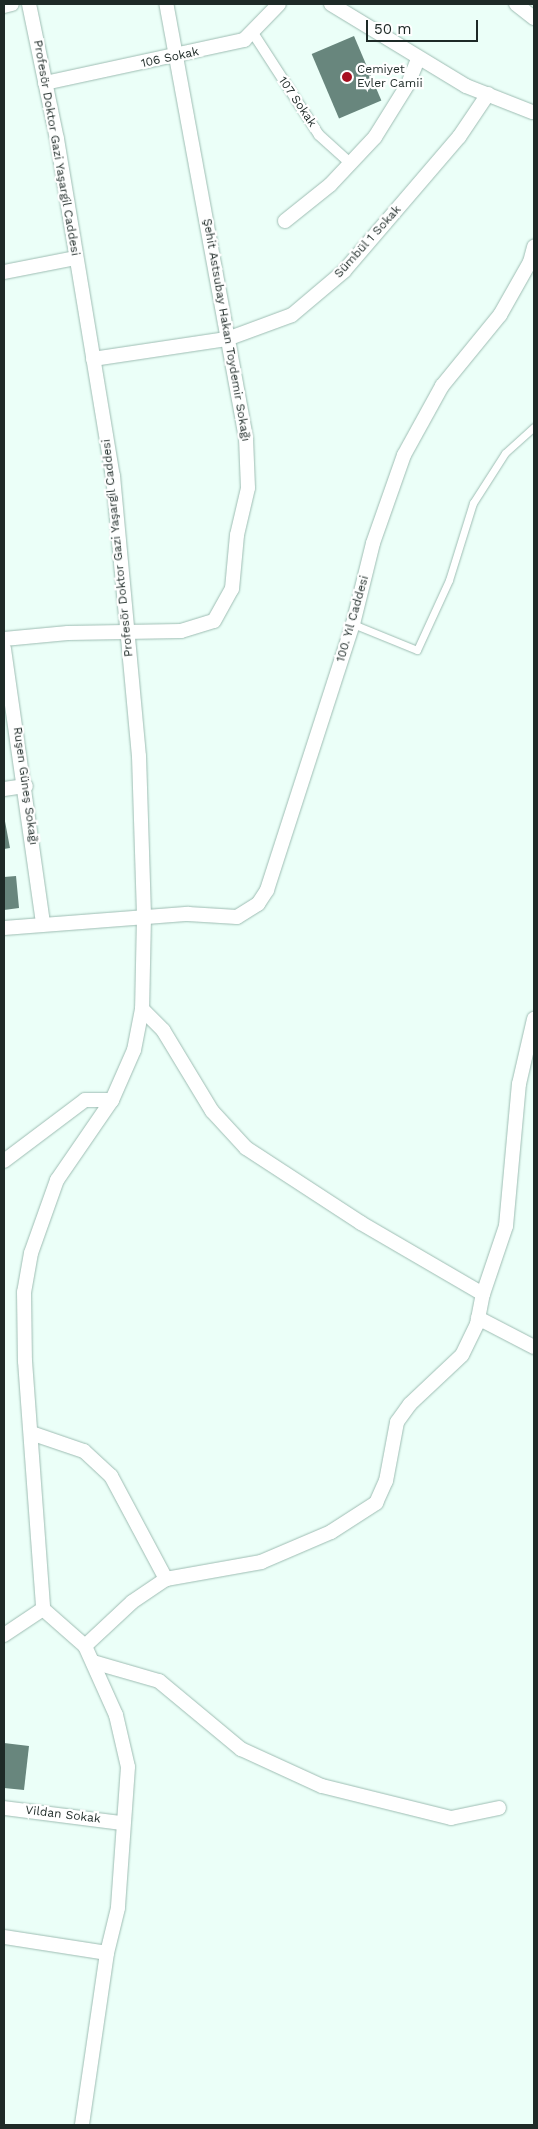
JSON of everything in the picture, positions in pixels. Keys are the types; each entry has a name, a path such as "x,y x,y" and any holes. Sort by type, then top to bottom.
{"street":[{"path":"4,6 12,4"},
{"name":"Profesör Doktor Gazi Yaşargil Caddesi","path":"29,4 45,83 113,476 139,756 144,917 142,1009 134,1050 112,1100 58,1180 31,1253 24,1292 31,1434 43,1609"},
{"name":"Şehit Astsubay Hakan Toydemir Sokağı","path":"4,639 68,633 127,634 181,631 214,621 232,589 238,534 248,488 246,438 166,4"},
{"name":"106 Sokak","path":"45,83 176,57 244,40 253,33 279,4"},
{"path":"331,4 418,59 488,94 533,111"},
{"path":"516,4 534,18"},
{"name":"107 Sokak","path":"253,33 319,135 350,163"},
{"path":"285,221 350,163 375,137 408,84 418,59"},
{"name":"Sümbül 1 Sokak","path":"93,359 227,339 292,315 344,271 459,137 488,94"},
{"name":"100. Yıl Caddesi","path":"4,928 144,917 236,917 258,904 266,890 353,624 373,544 404,455 442,386 500,315 530,262 534,248"},
{"path":"4,272 76,258"},
{"name":"Ruşen Güneş Sokağı","path":"4,649 26,786 43,924"},
{"path":"4,789 26,786"},
{"path":"142,1009 163,1030 212,1110 246,1148 361,1224 483,1294"},
{"path":"85,1646 132,1602 166,1579 261,1562 331,1532 376,1503 386,1482 398,1422 410,1404 462,1355 478,1318 483,1294 506,1226 518,1084 534,1019"},
{"path":"4,1161 85,1100 112,1100"},
{"path":"478,1318 534,1347"},
{"path":"31,1434 84,1451 111,1476 166,1579"},
{"path":"4,1635 43,1609 85,1646 116,1715 128,1767 129,1796 121,1823 123,1861 107,1954 82,2125"},
{"path":"93,1662 159,1681 241,1750 322,1786 451,1818 499,1808"},
{"name":"Vildan Sokak","path":"4,1808 121,1823"},
{"path":"4,1937 107,1954"}],"lane":[{"path":"353,624 417,650 449,580 473,503 505,453 534,427"}],"building":[{"name":"Cemiyet Evler Camii","path":"354,36 381,100 339,118 312,54"},
{"path":"4,816 10,848 4,849"},
{"path":"16,876 19,908 4,910 4,877"},
{"path":"4,1743 29,1746 24,1790 4,1788"}],"place":[{"name":"Cemiyet Evler Camii","path":"347,77"}]}
